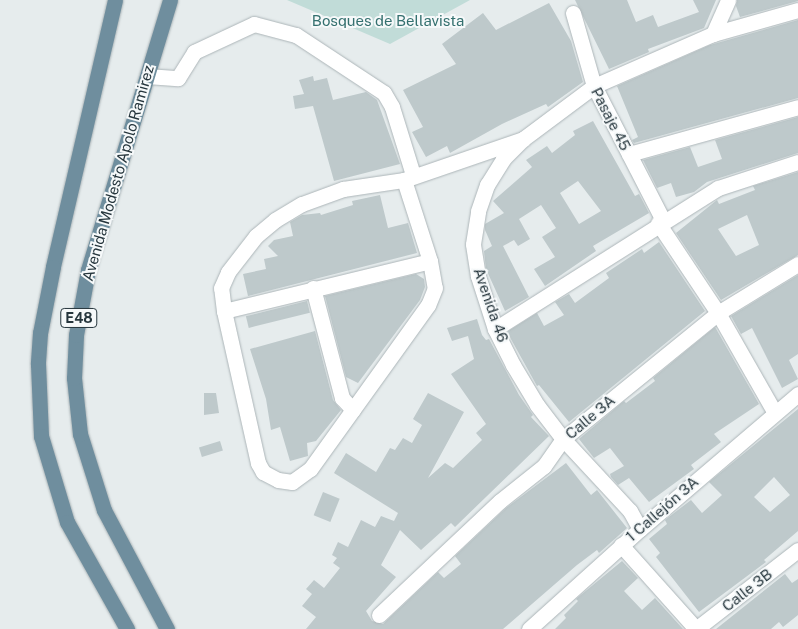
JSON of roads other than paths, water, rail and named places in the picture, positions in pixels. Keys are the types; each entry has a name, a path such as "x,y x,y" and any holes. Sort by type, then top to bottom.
{"main road":[{"name":"E48","path":"115,0 53,267 40,333 38,364 41,436 68,522 127,629"},
{"name":"Avenida Modesto Apolo Ramirez","path":"167,629 104,510 80,434 74,378 76,335 88,270 170,0"}],"street":[{"path":"713,34 728,0"},
{"name":"Avenida 46","path":"640,528 630,511 562,439 537,406 495,329 473,244 478,211 491,179 503,159 523,139 594,86 713,34 798,10"},
{"name":"Pasaje 45","path":"573,13 594,86 629,154 660,222 718,313 774,411"},
{"path":"147,76 178,78 194,52 254,24 296,35 384,93 392,107 408,177 430,261 435,288 428,306 310,469 292,482 263,472 224,311 221,288 228,272 256,236 275,220 302,204 342,189 408,177 523,139"},
{"path":"629,154 798,107"},
{"path":"495,329 660,222 718,188 798,162"},
{"path":"224,311 430,261"},
{"name":"Calle 3A","path":"379,615 500,501 544,466 562,439 718,313 798,264"},
{"path":"313,288 342,398 353,410"},
{"name":"1 Callejón 3A","path":"529,629 640,528 774,411 798,394"},
{"path":"621,545 696,629"},
{"name":"Calle 3B","path":"696,629 798,550"}],"park label":[{"name":"Bosques de Bellavista","path":"388,21"}]}
